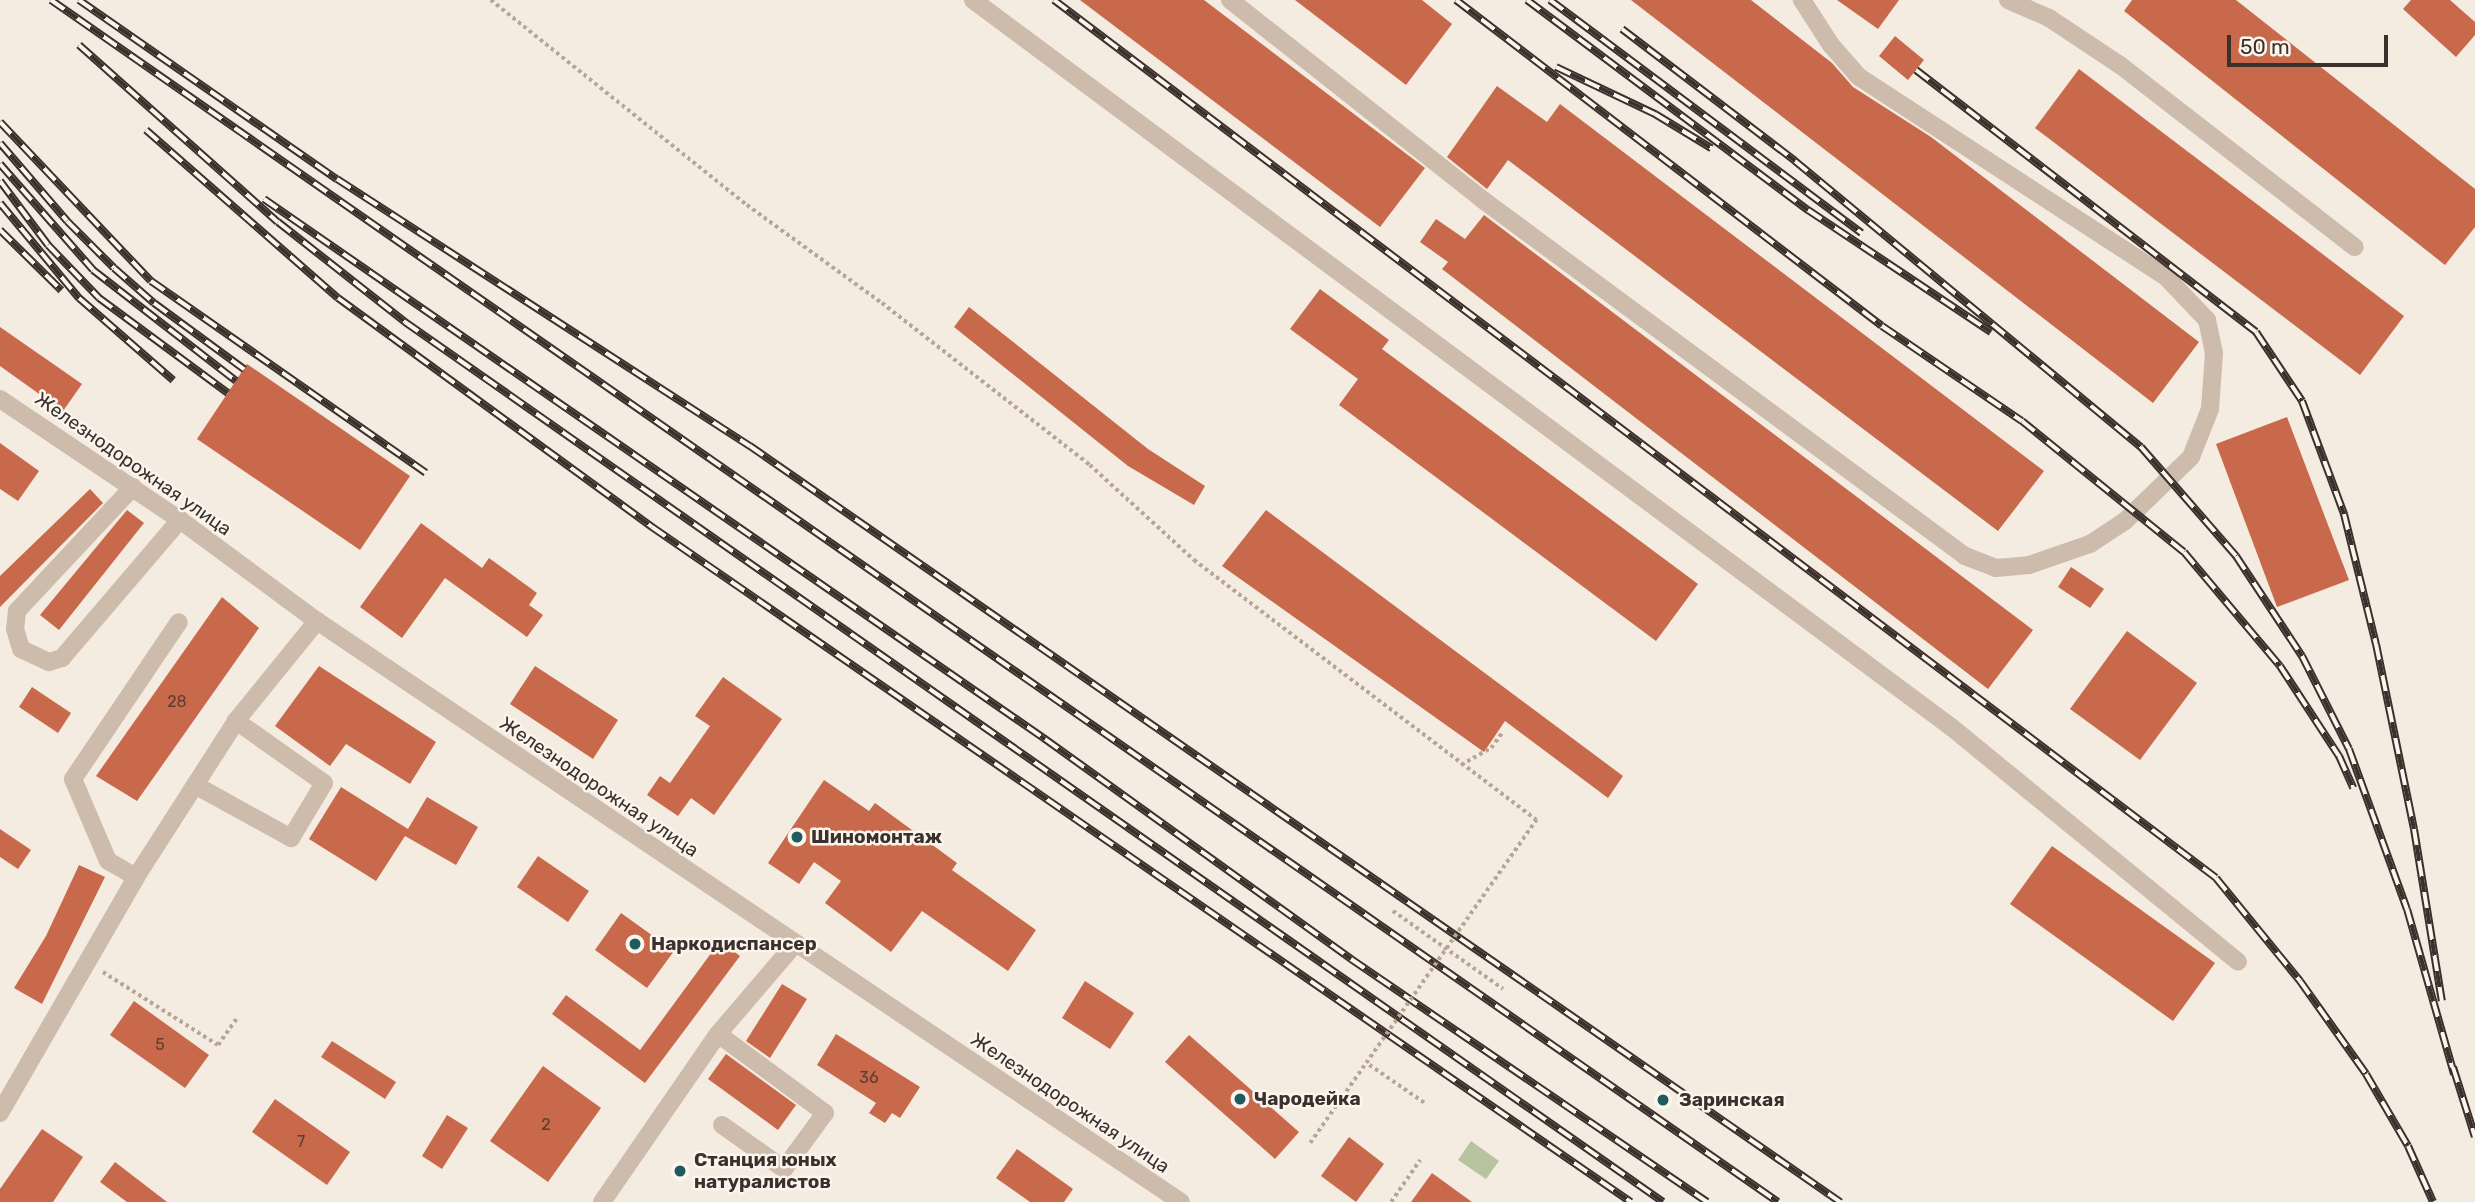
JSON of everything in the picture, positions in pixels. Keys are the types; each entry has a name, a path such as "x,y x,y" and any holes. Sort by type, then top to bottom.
{"street":[{"path":"973,0 1950,726 2238,962"},
{"path":"1230,0 1483,200 1965,556 1996,568 2029,565 2090,544 2125,521 2191,457 2210,409 2214,353 2207,320 2166,277 1858,78 1830,46 1802,0"},
{"path":"2008,0 2049,19 2120,65 2355,247"},
{"name":"Железнодорожная улица","path":"0,399 133,487 317,621 794,945 1181,1202"},
{"path":"133,487 17,611 16,629 21,649 49,662 62,658 180,520"},
{"path":"0,1113 90,963 136,877 236,721 317,621"},
{"path":"136,877 108,861 73,779 179,622"},
{"path":"195,785 291,838 324,783 236,721"},
{"path":"602,1202 718,1034 794,945"},
{"path":"718,1034 825,1113 784,1169 722,1125"}],"path":[{"path":"491,0 747,205 882,303 1079,456 1194,560 1535,820 1310,1143"},
{"path":"1463,766 1491,748 1502,733"},
{"path":"1393,911 1503,989"},
{"path":"90,963 218,1045 237,1018"},
{"path":"1366,1063 1424,1103"},
{"path":"1391,1202 1420,1160"}],"green space":[{"path":"1471,1141 1499,1161 1486,1179 1458,1160"}],"building":[{"path":"1080,0 1204,0 1425,168 1380,227"},
{"path":"1295,0 1422,0 1452,24 1406,85"},
{"path":"1631,0 1751,0 1832,63 1853,87 1931,137 2199,342 2153,403"},
{"path":"1837,0 1899,0 1878,29"},
{"path":"2132,0 2236,0 2475,189 2475,227 2445,265 2124,11"},
{"path":"2411,0 2450,0 2475,22 2475,35 2456,57 2403,9"},
{"path":"1895,36 1924,60 1908,80 1879,56"},
{"path":"2079,69 2404,316 2360,375 2035,128"},
{"path":"1497,86 1547,122 1560,104 2044,471 1998,531 1508,160 1487,189 1447,157"},
{"path":"1484,215 2033,630 1988,689 1442,269 1448,262 1420,242 1436,219 1465,239"},
{"path":"1320,289 1389,340 1382,349 1698,584 1656,641 1339,405 1358,379 1290,329"},
{"path":"969,307 1148,449 1205,486 1194,505 1128,466 954,327"},
{"path":"0,327 82,384 63,411 0,366"},
{"path":"247,364 410,476 360,550 197,439"},
{"path":"2287,417 2349,580 2277,607 2216,444"},
{"path":"0,443 39,471 18,501 0,489"},
{"path":"90,489 103,503 0,607 0,576"},
{"path":"127,510 144,523 59,630 40,615"},
{"path":"1266,510 1623,776 1608,798 1505,721 1484,752 1222,566"},
{"path":"421,523 482,568 489,558 537,593 529,605 543,615 527,637 445,578 402,638 360,607"},
{"path":"2071,567 2104,589 2090,608 2058,587"},
{"path":"222,597 259,628 137,801 96,776"},
{"path":"2127,631 2197,683 2140,760 2070,709"},
{"path":"319,666 436,742 410,784 346,744 330,766 275,726"},
{"path":"535,666 618,720 593,759 510,704"},
{"path":"723,677 782,719 714,815 691,798 678,816 647,795 660,776 670,783 710,726 695,716"},
{"path":"32,687 71,713 58,733 19,707"},
{"path":"824,780 869,811 875,803 957,863 952,870 1036,930 1008,971 922,911 891,952 825,903 841,881 814,862 799,884 768,863"},
{"path":"341,787 408,829 427,797 478,827 456,865 405,836 376,881 309,839"},
{"path":"0,829 31,850 18,869 0,857"},
{"path":"2052,846 2215,963 2173,1021 2010,904"},
{"path":"538,856 589,891 568,922 517,887"},
{"path":"79,865 105,877 42,1004 14,988 46,936"},
{"path":"621,913 674,951 647,988 595,950"},
{"path":"720,941 740,956 645,1083 552,1014 566,995 640,1050"},
{"path":"1085,981 1134,1013 1110,1049 1062,1018"},
{"path":"782,984 807,999 770,1058 746,1041"},
{"path":"134,1001 209,1055 185,1088 110,1035"},
{"path":"836,1034 920,1087 900,1118 892,1113 885,1123 869,1113 876,1103 817,1065"},
{"path":"1189,1035 1299,1132 1275,1159 1165,1062"},
{"path":"332,1041 396,1082 385,1099 321,1057"},
{"path":"726,1054 796,1105 778,1130 708,1079"},
{"path":"543,1066 601,1108 548,1182 490,1141"},
{"path":"275,1099 350,1152 327,1185 252,1132"},
{"path":"447,1115 468,1128 442,1169 422,1156"},
{"path":"42,1129 83,1157 53,1202 0,1202 0,1189"},
{"path":"1349,1137 1384,1164 1356,1202 1321,1176"},
{"path":"1017,1149 1073,1189 1064,1202 1030,1202 996,1178"},
{"path":"115,1162 167,1202 127,1202 100,1182"},
{"path":"1432,1173 1472,1202 1411,1202"}],"railway":[{"path":"51,0 1778,1202"},
{"path":"79,0 337,179 750,446 1840,1202"},
{"path":"1054,0 2216,878 2300,981 2366,1074 2408,1146 2433,1202"},
{"path":"1456,0 1882,326 2022,421 2184,552 2280,666 2339,756 2353,788"},
{"path":"1527,0 1808,210 1991,332"},
{"path":"1550,0 1861,233"},
{"path":"1622,29 1795,161 2141,447 2236,556 2302,656 2349,749 2407,909 2454,1074"},
{"path":"79,45 278,222 405,322 1663,1202"},
{"path":"1556,67 1655,114 1711,148"},
{"path":"1916,70 2256,332 2302,401 2344,514 2376,644 2414,829 2442,1001"},
{"path":"0,122 151,281 426,473"},
{"path":"146,130 338,298 652,527 1631,1202"},
{"path":"0,143 67,221 114,268 154,303 244,369"},
{"path":"0,164 93,270 236,381"},
{"path":"0,181 48,245 99,298 228,393"},
{"path":"264,199 1045,739 1351,959 1707,1202"},
{"path":"0,203 79,298 173,380"},
{"path":"0,230 61,290"},
{"path":"2453,1067 2475,1137"}],"place":[{"name":"Шиномонтаж","path":"797,837"},
{"name":"Наркодиспансер","path":"635,944"},
{"name":"Чародейка","path":"1240,1099"},
{"name":"Заринская","path":"1663,1100"},
{"name":"Станция юных натуралистов","path":"680,1171"}]}
